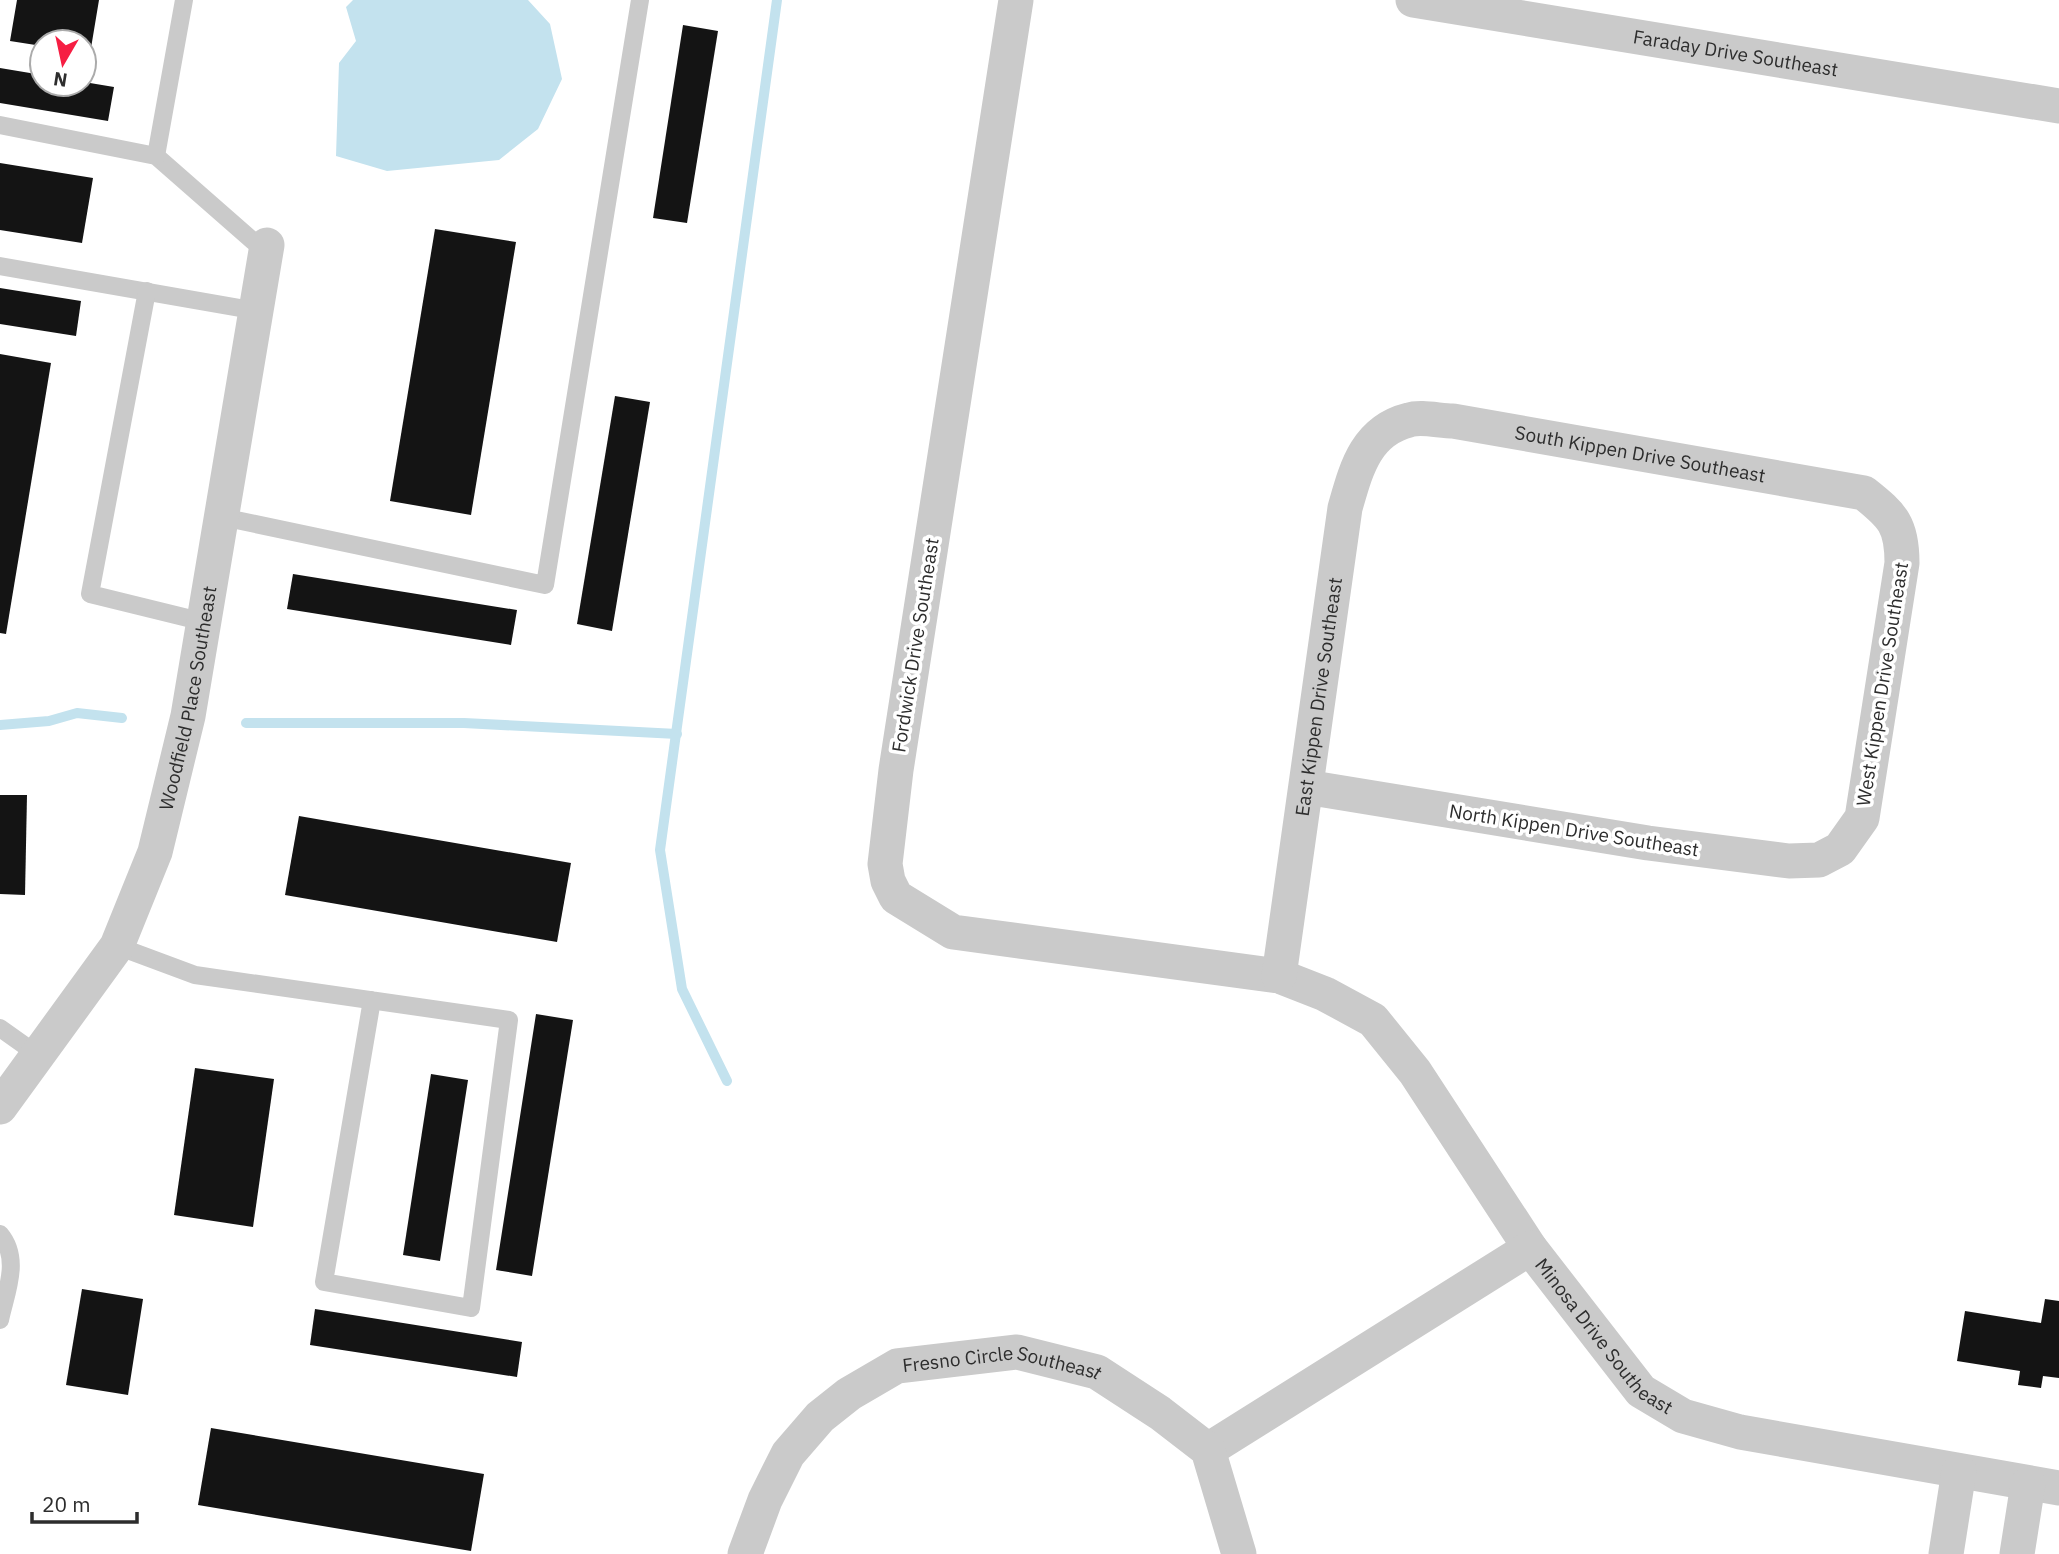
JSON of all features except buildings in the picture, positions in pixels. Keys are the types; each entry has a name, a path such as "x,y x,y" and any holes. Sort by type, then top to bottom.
{"street":[{"name":"Fordwick Drive Southeast","path":"1016,0 896,770 885,864 888,881 896,897 953,932 1279,976"},
{"name":"Faraday Drive Southeast","path":"1413,0 2059,106"},
{"name":"Woodfield Place Southeast","path":"0,1107 117,946 155,852 188,716 267,245"},
{"name":"South Kippen Drive Southeast","path":"1384,430 1410,419 1466,424 1864,493 1891,514"},
{"name":"East Kippen Drive Southeast","path":"1279,976 1345,508 1359,460 1384,430"},
{"name":"West Kippen Drive Southeast","path":"1840,849 1862,818 1902,563 1902,537 1891,514"},
{"name":"North Kippen Drive Southeast","path":"1306,787 1634,841 1789,861 1819,860 1840,849"},
{"name":"Minosa Drive Southeast","path":"1279,976 1325,994 1373,1020 1415,1072 1530,1248 1641,1391 1683,1416 1740,1432 2044,1486"},
{"path":"1240,1554 1208,1450 1530,1248"},
{"name":"Fresno Circle Southeast","path":"745,1554 765,1500 788,1454 820,1417 849,1394 897,1366 1017,1352 1097,1372 1160,1413 1208,1450"},
{"path":"1946,1554 1959,1471"},
{"path":"2017,1554 2044,1486"}],"lane":[{"path":"156,156 184,0"},
{"path":"222,517 545,585 640,0"},
{"path":"0,125 156,156 253,241 267,245"},
{"path":"0,266 257,311"},
{"path":"147,292 90,594 204,622"},
{"path":"117,946 195,975 372,1000 509,1020 471,1308 324,1282 372,1000"},
{"path":"0,1028 38,1055"},
{"path":"0,1234 10,1247 12,1267 0,1320"}],"water":[{"path":"353,0 528,0 550,24 562,79 538,129 499,160 387,171 336,156 339,63 356,41 346,7"}],"waterway":[{"path":"727,1081 682,989 660,850 777,0"},
{"path":"0,725 49,721 77,713 122,718"},
{"path":"246,723 464,723 677,734"}]}
